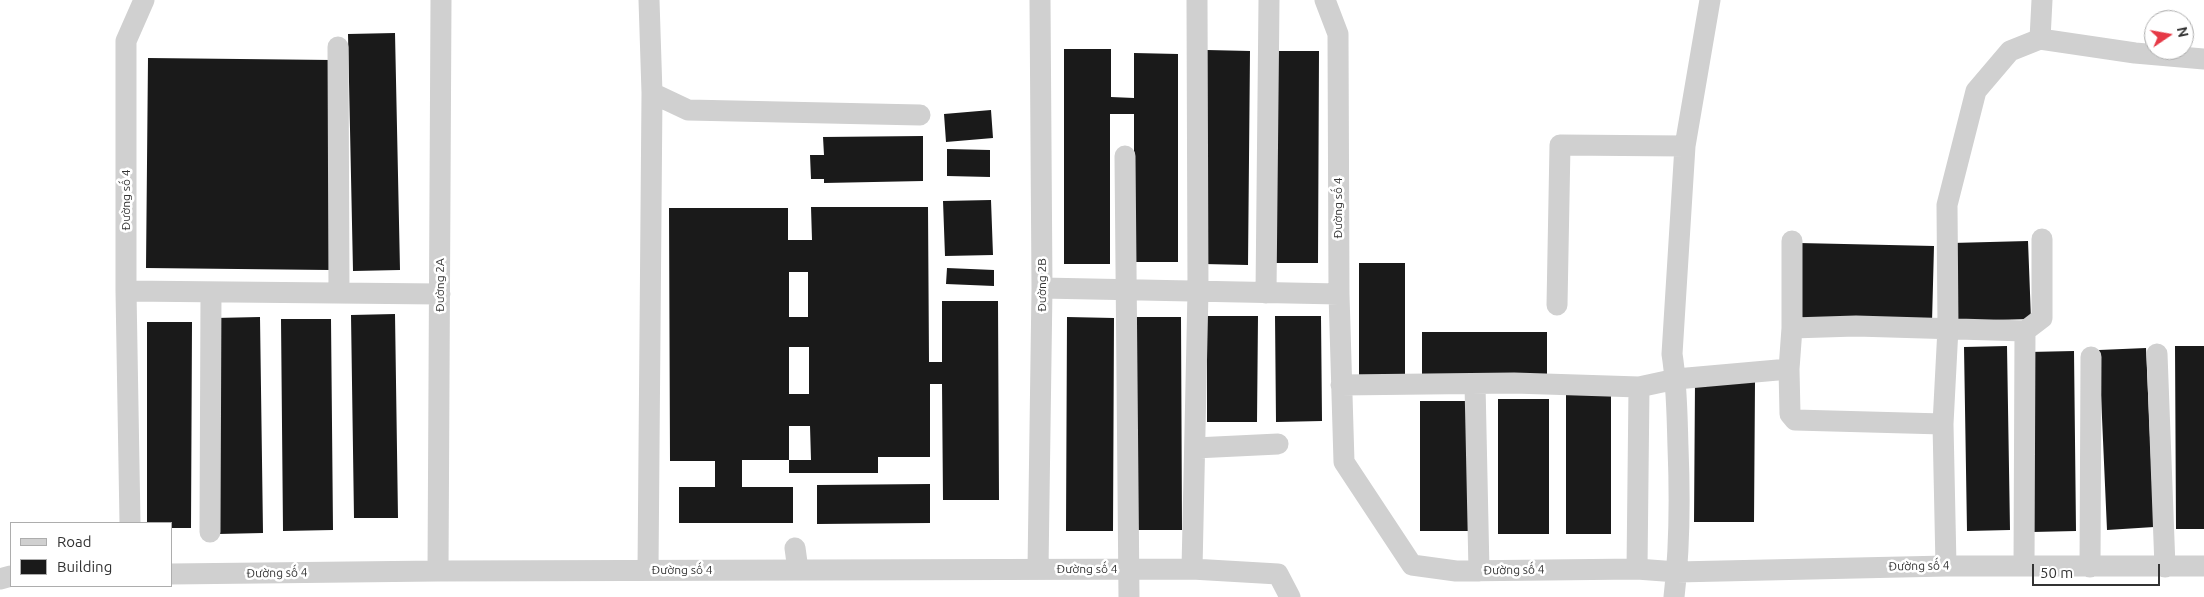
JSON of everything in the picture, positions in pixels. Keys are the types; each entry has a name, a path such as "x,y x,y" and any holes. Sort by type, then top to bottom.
{"street":[{"name":"Đường số 4","path":"130,522 126,291 126,41 144,0"},
{"name":"Đường 2A","path":"438,570 441,0"},
{"path":"648,0 652,93 648,570"},
{"name":"Đường 2B","path":"1038,569 1042,288 1040,0"},
{"path":"1192,569 1198,291 1197,0"},
{"path":"1266,293 1269,0"},
{"name":"Đường số 4","path":"1324,0 1338,34 1339,294 1344,462 1412,565 1456,571 1637,569 1677,572 1946,566 2204,566"},
{"path":"1674,597 1677,572 1679,493 1676,379 1672,354 1685,146 1710,0"},
{"path":"2040,39 2042,0"},
{"path":"1946,566 1943,424 1948,328 1947,205 1976,91 2010,51 2040,39 2135,53 2204,59"},
{"path":"338,47 339,293"},
{"path":"652,93 688,110 920,115"},
{"path":"1557,305 1560,145 1685,146"},
{"path":"1125,156 1129,597"},
{"path":"1792,328 1856,326 2025,331 2042,318 2042,239"},
{"path":"1792,242 1792,328 1789,369 1790,414 1795,420 1943,424"},
{"path":"1042,288 1339,294"},
{"path":"126,291 440,294"},
{"path":"210,532 211,292"},
{"path":"2024,566 2025,331"},
{"path":"2157,354 2165,567"},
{"path":"2090,567 2091,357"},
{"path":"1341,385 1514,383 1639,387 1676,379 1789,369"},
{"path":"1475,384 1479,571"},
{"path":"1637,569 1639,387"},
{"path":"1195,448 1278,444"},
{"path":"795,548 798,570"},
{"name":"Đường số 4","path":"172,574 438,570 1192,569 1278,574 1290,597"}],"building":[{"path":"395,33 400,270 353,271 348,34"},
{"path":"1064,49 1111,49 1111,97 1134,98 1134,53 1178,54 1178,262 1134,262 1134,114 1110,114 1110,264 1064,264"},
{"path":"1207,50 1250,51 1248,265 1204,264"},
{"path":"1275,51 1319,51 1318,263 1274,263"},
{"path":"148,58 332,60 330,270 146,268"},
{"path":"991,110 993,138 946,142 944,114"},
{"path":"923,136 923,181 824,183 824,179 811,179 810,155 824,155 823,137"},
{"path":"947,149 990,150 990,177 947,176"},
{"path":"991,200 993,255 945,256 943,201"},
{"path":"811,207 928,207 929,362 942,362 942,301 998,301 999,500 943,500 942,384 930,384 930,457 878,457 878,473 789,473 789,460 742,460 742,487 793,487 793,523 679,523 679,487 715,487 715,461 670,461 669,208 788,208 788,240 812,240","holes":["789,272 808,272 808,317 789,317","789,347 809,347 809,394 789,394","789,426 810,426 811,460 789,460"]},
{"path":"2028,241 2031,319 1955,321 1952,243"},
{"path":"1799,243 1934,246 1932,322 1798,319"},
{"path":"1359,263 1405,263 1405,380 1359,380"},
{"path":"947,268 994,270 994,286 946,284"},
{"path":"395,314 398,518 354,518 351,315"},
{"path":"1207,316 1258,316 1257,422 1207,422"},
{"path":"1275,316 1321,316 1322,421 1276,422"},
{"path":"260,317 263,533 218,534 215,318"},
{"path":"1067,317 1114,318 1113,531 1066,531"},
{"path":"1135,317 1181,317 1182,530 1136,530"},
{"path":"281,319 331,319 333,530 283,531"},
{"path":"147,322 192,322 191,528 172,528 172,522 147,522"},
{"path":"1422,332 1547,332 1547,380 1422,380"},
{"path":"2007,346 2010,530 1967,531 1964,347"},
{"path":"2175,346 2204,346 2204,529 2176,529"},
{"path":"2146,348 2154,527 2107,530 2099,350"},
{"path":"2074,351 2076,531 2032,532 2029,352"},
{"path":"1695,382 1755,382 1754,522 1694,522"},
{"path":"1566,394 1611,394 1611,534 1566,534"},
{"path":"1498,399 1549,399 1549,534 1498,534"},
{"path":"1420,401 1468,401 1469,531 1420,531"},
{"path":"930,484 930,523 817,524 817,485"}]}
